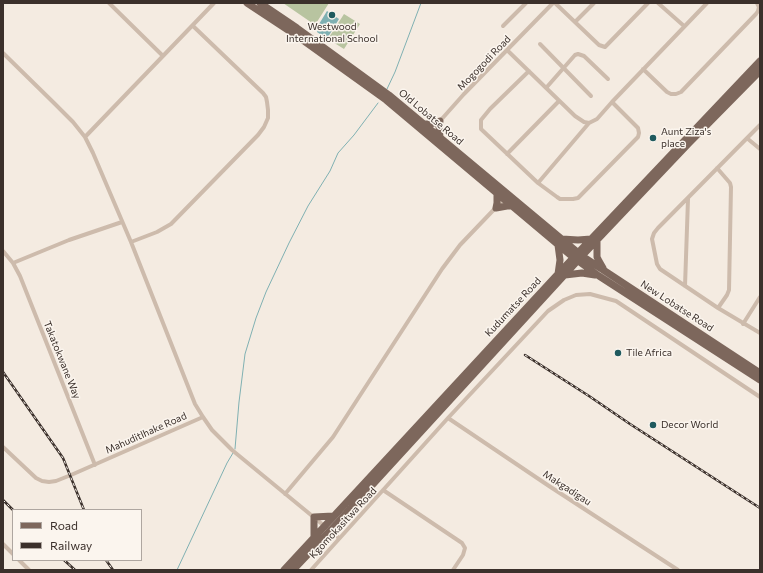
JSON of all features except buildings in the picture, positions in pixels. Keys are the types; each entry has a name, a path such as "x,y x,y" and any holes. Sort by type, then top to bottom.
{"main road":[{"name":"Old Lobatse Road","path":"247,3 294,34 428,131 440,137 506,197 560,242"},
{"name":"Old Lobatse Road","path":"260,3 357,70 424,124 428,131"},
{"name":"Kudumatse Road","path":"293,570 314,537 328,528 333,516 594,240 760,61"},
{"name":"Kudumatse Road","path":"594,240 760,71"},
{"path":"424,124 431,124 440,121 440,137"},
{"path":"428,131 497,194 506,197 512,206 560,242 599,276 760,380"},
{"path":"497,194 496,208 512,206"},
{"path":"560,242 594,240 597,257 607,272"},
{"path":"560,242 561,274 582,273 599,276"},
{"name":"New Lobatse Road","path":"578,257 607,272 760,373"},
{"name":"Kudumatse Road","path":"284,570 298,560 328,528 561,274"},
{"path":"314,537 314,517 333,516"}],"street":[{"path":"109,3 164,56"},
{"path":"85,136 214,3"},
{"path":"503,26 526,3"},
{"path":"554,3 599,45 605,47 648,3"},
{"name":"Mogogodi Road","path":"428,131 440,121 464,94 554,3"},
{"path":"575,22 594,3"},
{"path":"658,3 684,26"},
{"path":"538,183 589,123 597,119 707,3"},
{"path":"644,69 667,92 671,94 681,92 756,14 758,11 756,3"},
{"path":"131,242 157,232 170,224 258,135 268,118 268,106 266,97 263,93 193,26"},
{"path":"540,44 591,96"},
{"path":"507,50 575,116 584,122 589,123"},
{"path":"3,53 73,122 85,136 94,153 131,242 195,404 203,417 217,435 232,450 339,538"},
{"path":"546,88 575,55 578,54 584,56 608,80"},
{"path":"529,72 490,109 481,120 481,129 538,183 560,199 573,200 578,198 638,137 638,128 612,102"},
{"path":"507,154 559,101"},
{"path":"760,125 748,139 658,228 652,239 658,267 660,269 760,334"},
{"path":"748,139 760,149"},
{"path":"717,168 730,183 731,187 730,290 718,308"},
{"path":"285,494 333,436 442,268 460,245 506,197"},
{"path":"685,286 688,199"},
{"path":"13,263 69,240 122,222"},
{"name":"Takatokwane Way","path":"3,251 13,263 20,276 95,464"},
{"path":"383,490 548,311 564,300 576,295 590,294 616,301 760,397"},
{"path":"743,324 760,297"},
{"name":"Mahuditlhake Road","path":"3,447 36,478 42,481 56,481 203,417"},
{"name":"Makgadigau","path":"448,418 678,570"},
{"name":"Kgomokasitwa Road","path":"311,570 383,490 462,543 465,548 463,555 453,570"},
{"path":"3,544 12,553"},
{"path":"20,561 30,570"},
{"path":"21,570 23,564"}],"green space":[{"path":"283,3 329,3 315,25"},
{"path":"344,14 360,24 344,49 328,39"}],"water":[{"path":"327,11 339,19 328,37 317,32 318,30 316,29"}],"waterway":[{"path":"387,89 421,3"},
{"path":"235,449 245,354 266,292 308,206 330,171 338,153 354,135 378,103"},
{"path":"177,570 233,453"}],"railway":[{"path":"525,355 760,508"},
{"path":"3,372 63,458 84,509"},
{"path":"3,500 12,509"},
{"path":"65,561 75,570"},
{"path":"107,561 113,570"}],"place":[{"name":"Westwood International School","path":"332,15"},
{"name":"Aunt Ziza's place","path":"653,138"},
{"name":"Tile Africa","path":"618,353"},
{"name":"Decor World","path":"653,425"}]}
